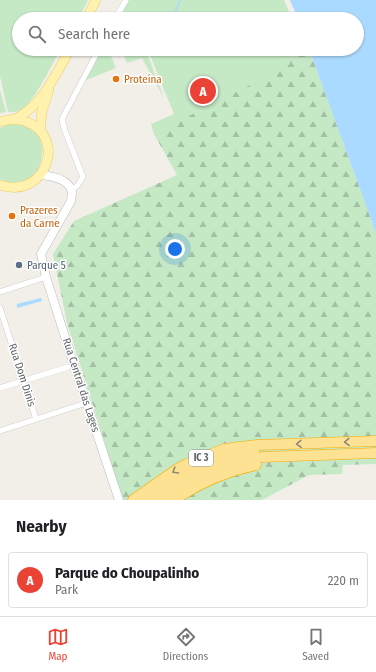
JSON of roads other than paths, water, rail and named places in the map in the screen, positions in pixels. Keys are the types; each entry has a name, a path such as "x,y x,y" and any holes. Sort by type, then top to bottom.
{"highway":[{"name":"IC 3","path":"133,500 177,469 224,449 244,446 376,441"},
{"name":"IC 3","path":"148,500 165,487 203,466 245,453 279,445"},
{"name":"IC 3","path":"160,500 182,485 206,472 248,460 376,453"},
{"name":"IC 3","path":"174,500 222,475 281,457"}],"main road":[{"path":"90,12 96,0"},
{"path":"15,119 26,113 50,85 66,56"},
{"path":"40,131 42,111 50,85"},
{"path":"0,122 15,119 29,122 40,131 47,143 48,157 47,164 41,175 36,180 14,188 2,188"},
{"path":"47,164 54,176 72,189"},
{"path":"41,175 54,176"},
{"name":"Rua Central das Lages","path":"72,189 70,201 41,254 46,277 119,500"}],"street":[{"path":"119,12 126,0"},
{"path":"72,189 77,186 82,177 62,119 95,56"},
{"path":"0,292 46,277"},
{"name":"Rua Dom Dinis","path":"0,308 36,419"},
{"path":"0,388 68,366"},
{"path":"0,431 86,403"}],"water":[{"path":"290,0 376,0 376,233 312,56 364,56 364,12 295,12"},
{"path":"41,298 42,301 17,308 17,304"}],"waterway":[{"path":"175,12 180,0"}],"place":[{"name":"Proteína","path":"116,79"},
{"name":"Parque do Choupalinho","path":"203,91"},
{"name":"Prazeres da Carne","path":"12,216"},
{"name":"Parque 5","path":"19,265"}]}
